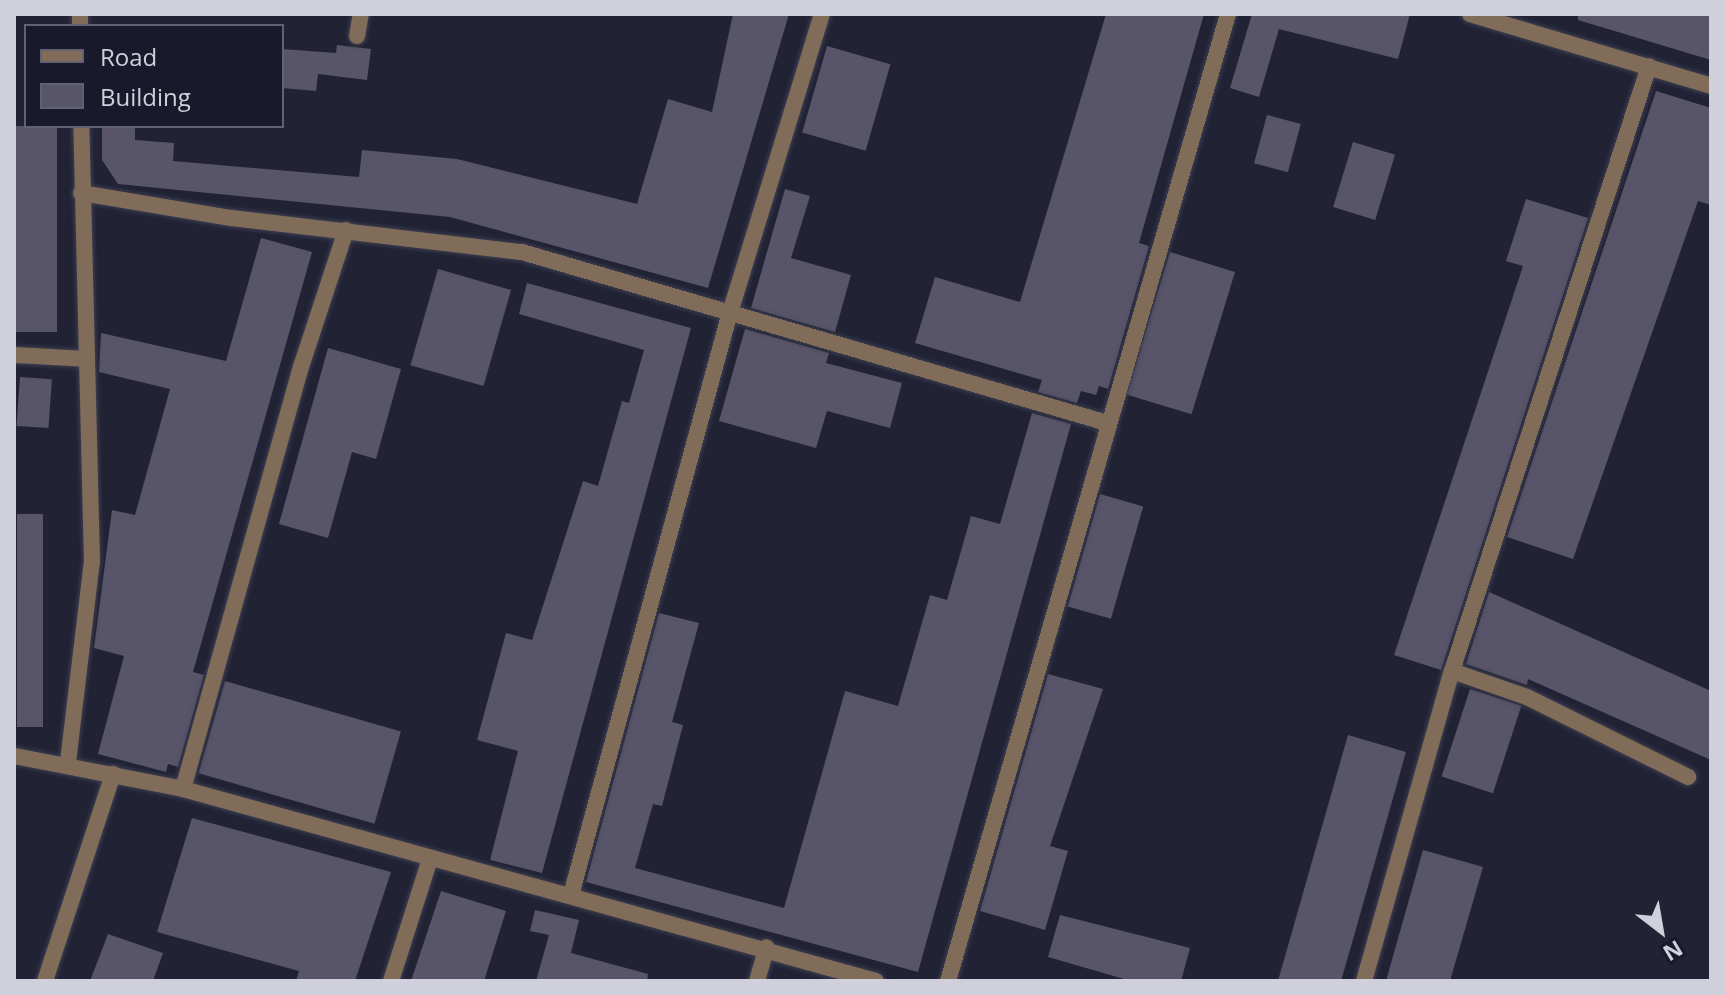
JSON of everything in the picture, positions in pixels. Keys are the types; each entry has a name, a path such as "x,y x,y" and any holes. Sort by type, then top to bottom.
{"street":[{"path":"357,36 361,14"},
{"path":"571,895 729,316 822,14"},
{"path":"948,981 1107,423 1228,14"},
{"path":"1470,14 1711,86"},
{"path":"1364,981 1452,671 1649,66"},
{"path":"68,762 92,562 81,128"},
{"path":"81,193 522,252 729,316 1107,423"},
{"path":"183,789 302,364 346,230"},
{"path":"14,355 87,359"},
{"path":"1452,671 1527,697 1688,777"},
{"path":"14,756 68,762 183,789 430,859 767,947 876,981"},
{"path":"45,981 113,774"},
{"path":"391,981 430,859"},
{"path":"757,981 767,947"}],"building":[{"path":"733,14 789,14 708,288 450,217 118,184 102,160 102,128 135,128 135,140 174,143 173,161 359,177 362,150 457,159 637,204 668,99 712,112"},
{"path":"1106,14 1204,14 1139,243 1149,246 1108,389 1099,386 1096,395 1081,391 1077,403 1038,392 1042,380 915,343 935,277 1020,302"},
{"path":"1252,14 1410,14 1398,59 1279,29 1259,97 1230,88"},
{"path":"1578,14 1711,14 1711,60 1578,20"},
{"path":"337,45 371,49 367,80 318,74 316,91 284,88 284,49 336,53"},
{"path":"827,46 890,64 866,151 802,133"},
{"path":"1656,91 1711,108 1711,205 1698,201 1573,559 1507,537"},
{"path":"1267,115 1301,124 1288,172 1254,163"},
{"path":"14,126 57,128 57,332 14,332"},
{"path":"1353,142 1395,155 1375,220 1333,207"},
{"path":"785,189 810,196 791,258 851,275 835,332 751,308"},
{"path":"1526,199 1588,218 1441,670 1394,655 1523,266 1506,261"},
{"path":"261,238 312,252 193,672 204,675 178,767 168,764 166,772 98,754 124,656 94,648 112,510 135,515 170,389 99,372 101,333 226,361"},
{"path":"1170,252 1235,272 1191,414 1126,394"},
{"path":"438,269 511,290 483,386 410,365"},
{"path":"527,283 691,328 542,873 490,860 518,751 477,740 506,633 532,640 583,481 598,486 622,401 629,403 644,350 519,314"},
{"path":"745,329 829,353 826,363 902,383 890,428 827,411 816,448 719,421"},
{"path":"328,348 401,369 376,459 352,452 328,538 279,524"},
{"path":"20,377 52,379 49,428 17,426"},
{"path":"1032,413 1071,424 918,972 586,882 659,613 699,623 672,722 683,725 662,806 653,804 635,868 784,908 845,691 898,706 930,595 947,600 971,516 1000,524"},
{"path":"1100,494 1143,506 1111,619 1068,606"},
{"path":"17,514 43,514 43,727 17,727"},
{"path":"1489,592 1711,691 1711,760 1528,679 1527,685 1466,664"},
{"path":"1048,674 1103,689 1050,846 1068,851 1045,930 980,911"},
{"path":"225,681 401,731 374,824 199,773"},
{"path":"1470,689 1521,706 1493,793 1442,776"},
{"path":"1348,735 1406,752 1354,936 1341,981 1278,981"},
{"path":"192,818 391,872 355,981 296,981 299,971 157,932"},
{"path":"1423,850 1483,867 1450,981 1386,981"},
{"path":"441,891 506,911 484,981 411,981"},
{"path":"535,910 579,920 571,953 648,974 647,981 536,981 549,935 530,931"},
{"path":"1060,915 1190,948 1181,981 1131,981 1048,957"},
{"path":"108,934 163,953 153,981 90,981"}]}
